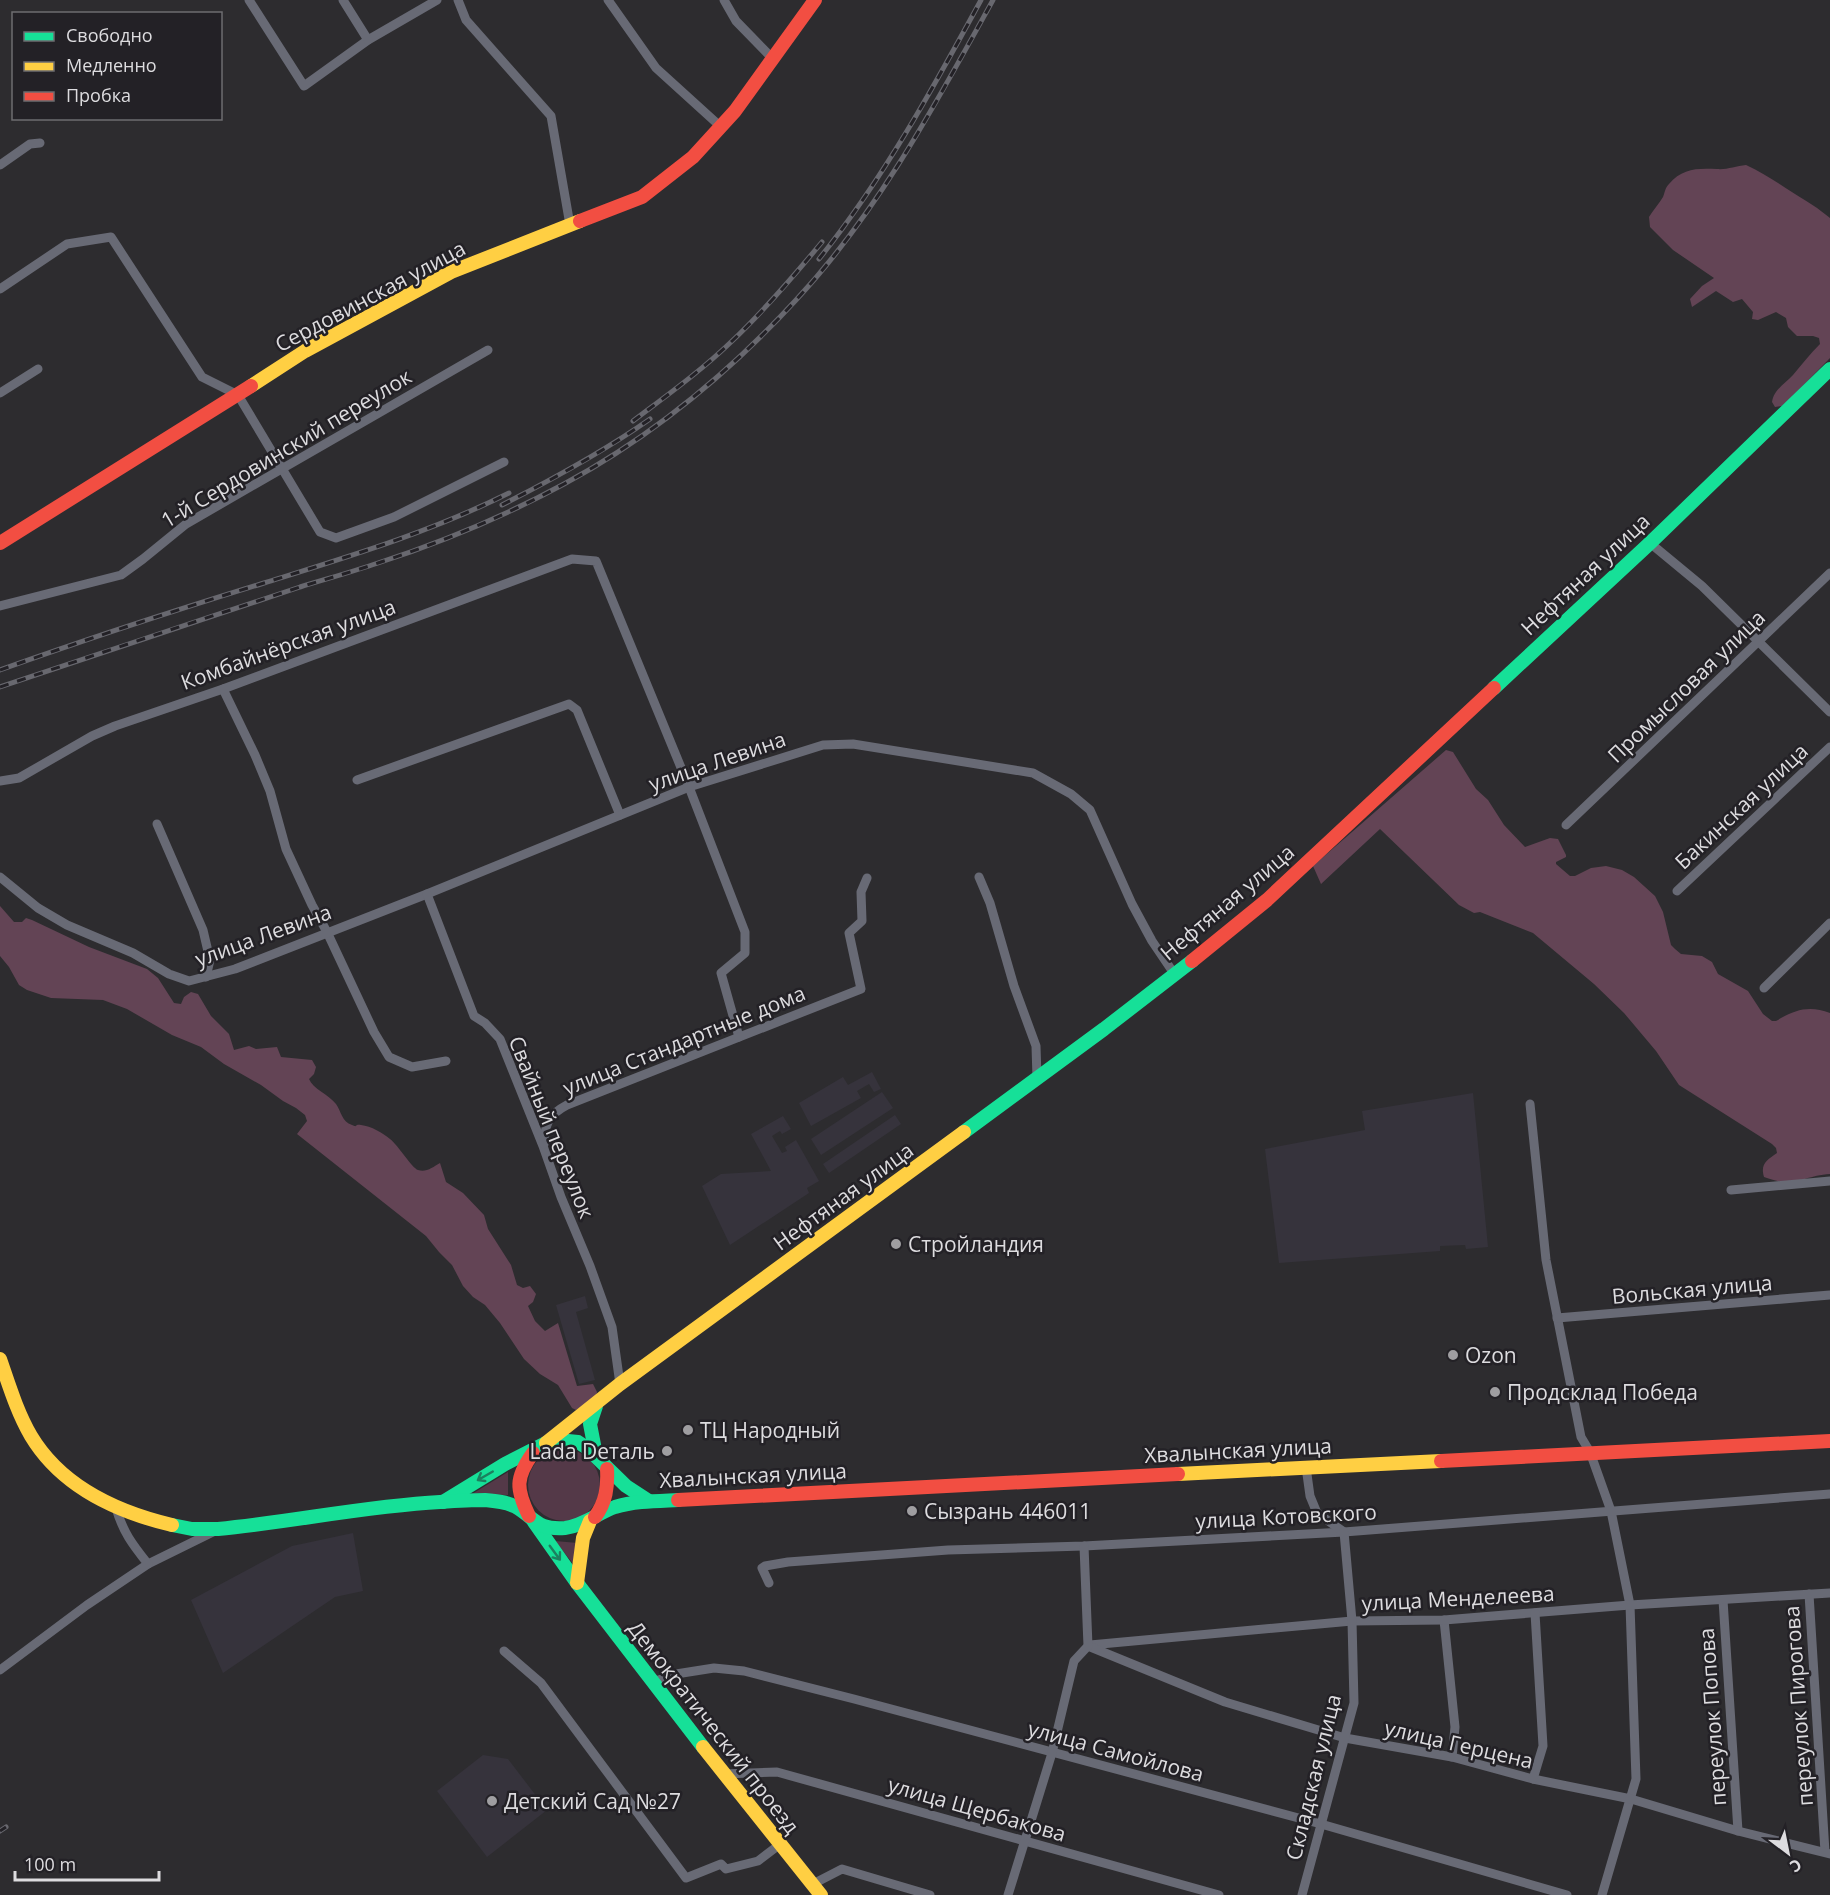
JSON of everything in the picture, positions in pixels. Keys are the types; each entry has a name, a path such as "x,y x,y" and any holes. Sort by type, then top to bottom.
{"main road":[{"name":"Сердовинская улица","path":"0,543 305,351 451,272 642,197 693,157 721,127 815,0"},
{"name":"Нефтяная улица","path":"542,1445 620,1384 1175,975 1267,900 1650,543 1830,369"},
{"path":"0,1359 21,1414 32,1437 42,1450 76,1485 116,1508 153,1521 192,1529 220,1528 443,1502 503,1502 521,1510 532,1520 559,1528 573,1528 592,1519"},
{"path":"596,1455 590,1434 590,1416 598,1402"},
{"path":"443,1502 505,1464 542,1445 558,1440 578,1442 596,1455 607,1469 626,1486 649,1501"},
{"name":"Хвалынская улица","path":"592,1519 614,1508 649,1501 1830,1441"},
{"path":"532,1520 520,1498 518,1482 521,1468 542,1445"},
{"path":"577,1583 583,1538 606,1498 609,1484 607,1469"},
{"name":"Демократический проезд","path":"532,1520 577,1583 723,1774 816,1890"}],"street":[{"path":"249,0 304,86 368,40 437,0"},
{"path":"343,0 368,40"},
{"path":"458,0 466,20 551,116 570,225"},
{"path":"608,0 656,68 721,127"},
{"path":"724,0 736,21 773,59"},
{"path":"0,165 30,144 40,142"},
{"path":"0,289 67,244 111,237 202,376 238,395 320,532 336,538 394,518 504,462"},
{"name":"1-й Сердовинский переулок","path":"0,606 121,575 186,524 488,350"},
{"path":"0,393 38,369"},
{"path":"1650,543 1702,586 1830,712"},
{"name":"Комбайнёрская улица","path":"0,781 19,778 92,736 116,726 223,690 572,559 596,561 689,787"},
{"name":"Промысловая улица","path":"1566,825 1830,573"},
{"path":"223,690 270,791 286,849 374,1032 389,1058 412,1067 446,1061"},
{"path":"357,780 568,704 577,710 620,815"},
{"name":"улица Левина","path":"0,877 38,908 66,926 133,953 169,975 189,981 235,969 427,894 689,787 823,745 853,744 1033,773 1071,794 1090,810 1132,904 1152,941 1175,975"},
{"name":"Бакинская улица","path":"1677,891 1830,747"},
{"path":"689,787 745,932 745,953 721,973 739,1037"},
{"path":"157,824 203,930 210,960 206,977"},
{"path":"979,877 990,903 1014,986 1036,1046 1037,1078"},
{"name":"улица Стандартные дома","path":"543,1146 545,1126 557,1110 567,1105 861,989 849,933 862,921 861,892 867,878"},
{"name":"Свайный переулок","path":"427,894 474,1016 485,1023 500,1039 543,1146 612,1327 620,1384"},
{"path":"1764,988 1830,922"},
{"path":"1530,1104 1546,1260 1557,1318 1581,1437 1590,1452 1611,1512 1629,1605 1636,1779 1602,1895"},
{"path":"1731,1190 1830,1181"},
{"name":"Вольская улица","path":"1557,1318 1830,1295"},
{"path":"1306,1467 1310,1497 1317,1513 1344,1532"},
{"name":"улица Котовского","path":"769,1583 762,1568 789,1562 948,1550 1084,1546 1344,1532 1830,1494"},
{"path":"116,1508 121,1526 130,1542 148,1564"},
{"path":"0,1670 87,1605 148,1564 220,1528"},
{"name":"Складская улица","path":"1302,1895 1354,1703 1352,1621 1344,1532"},
{"path":"1008,1895 1052,1753 1074,1661 1088,1646 1084,1546"},
{"name":"улица Менделеева","path":"1088,1646 1352,1621 1444,1620 1629,1605 1830,1593"},
{"name":"переулок Пирогова","path":"1809,1594 1827,1853"},
{"name":"переулок Попова","path":"1723,1600 1738,1831"},
{"path":"1533,1779 1543,1746 1535,1612"},
{"path":"1444,1620 1455,1727 1452,1757"},
{"name":"улица Герцена","path":"1088,1646 1225,1702 1345,1738 1452,1757 1533,1779 1631,1799 1738,1831 1827,1853"},
{"path":"504,1651 541,1683 686,1878 721,1864 726,1869 758,1861 779,1845"},
{"name":"улица Самойлова","path":"653,1682 676,1674 714,1668 744,1671 1321,1824 1568,1895"},
{"name":"улица Щербакова","path":"723,1774 777,1772 1219,1895"},
{"path":"816,1890 842,1869 930,1895"}],"shaded area":[{"path":"1746,165 1777,182 1830,218 1830,358 1789,400 1782,406 1775,407 1772,402 1775,394 1820,344 1819,338 1797,336 1788,327 1786,318 1776,312 1758,320 1752,319 1753,312 1742,299 1733,302 1716,291 1692,307 1690,299 1702,286 1714,278 1673,250 1650,227 1649,217 1668,186 1679,175 1697,169 1724,169"},
{"path":"1446,750 1453,752 1476,789 1488,800 1504,825 1525,847 1550,838 1558,839 1566,857 1556,864 1570,876 1591,868 1606,866 1622,870 1634,877 1655,896 1663,912 1671,945 1681,954 1702,956 1712,962 1718,974 1748,991 1763,1014 1772,1021 1808,1009 1830,1013 1830,1174 1791,1182 1764,1177 1764,1166 1767,1160 1777,1153 1772,1144 1679,1085 1656,1051 1624,1013 1594,984 1533,933 1480,912 1474,913 1459,905 1380,829 1321,884 1313,866"},
{"path":"0,906 14,922 22,922 26,918 32,920 89,947 147,969 158,978 174,1003 181,1004 184,997 191,992 198,994 211,1016 229,1034 234,1050 249,1046 256,1049 277,1047 281,1057 312,1060 316,1067 309,1079 336,1104 349,1124 369,1127 384,1134 418,1170 427,1170 440,1163 446,1182 463,1193 484,1215 488,1229 511,1265 517,1285 523,1288 530,1286 536,1294 533,1302 528,1306 535,1321 545,1331 558,1323 577,1386 593,1384 597,1392 596,1397 576,1410 572,1408 558,1385 540,1374 524,1359 500,1323 485,1305 463,1286 452,1265 426,1236 297,1134 307,1121 305,1115 296,1108 224,1064 201,1047 172,1035 127,1009 103,1000 51,998 19,985 0,956"},
{"path":"872,1072 881,1089 874,1092 869,1084 857,1091 861,1098 811,1126 799,1103 843,1077 848,1085"},
{"path":"882,1092 893,1108 821,1155 811,1139"},
{"path":"1473,1093 1488,1247 1466,1249 1465,1245 1440,1246 1440,1251 1279,1263 1265,1149 1365,1130 1362,1111"},
{"path":"895,1115 901,1124 829,1173 823,1164"},
{"path":"783,1116 791,1129 782,1134 780,1131 772,1136 782,1153 787,1151 785,1147 796,1140 819,1181 807,1188 809,1193 730,1245 702,1186 721,1174 771,1171 751,1134"},
{"path":"585,1296 588,1308 576,1312 595,1380 579,1384 556,1305"},
{"path":"564,1449 578,1452 590,1459 597,1471 600,1485 597,1499 590,1511 578,1518 564,1521 550,1518 538,1511 531,1499 528,1485 531,1471 538,1459 550,1452"},
{"path":"508,1472 508,1495 472,1494"},
{"path":"353,1533 363,1591 335,1597 223,1673 191,1600 292,1546"},
{"path":"555,1541 578,1543 575,1566"},
{"name":"Детский Сад №27","path":"483,1755 508,1759 547,1810 487,1857 437,1791"}],"railway":[{"path":"819,259 885,166 981,0"},
{"path":"0,687 402,555 449,537 542,496 628,446 688,402 744,353 826,266 879,194 927,118 993,0"},
{"path":"633,421 720,353 778,294 822,242"},
{"path":"502,505 578,465 650,419"},
{"path":"0,670 388,543 449,520 509,493"},
{"path":"0,1831 6,1827"}],"traffic: fast":[{"path":"1494,688 1650,543 1830,369"},
{"path":"964,1132 1192,961"},
{"path":"596,1406 590,1424 596,1455"},
{"path":"443,1502 505,1464 546,1443 558,1440 578,1442 587,1448 626,1486 649,1501"},
{"path":"172,1525 192,1529 218,1529 384,1507 485,1500 513,1505 542,1525 565,1528 578,1525 623,1505 678,1500"},
{"path":"534,1522 577,1583 703,1747"}],"traffic: slow":[{"path":"251,386 305,351 451,272 580,221"},
{"path":"546,1443 620,1384 964,1132"},
{"path":"0,1359 26,1427 43,1454 58,1469 74,1483 111,1504 131,1513 172,1525"},
{"path":"1178,1474 1441,1461"},
{"path":"577,1583 583,1538 590,1521"},
{"path":"703,1747 821,1895"}],"traffic: jam":[{"path":"580,221 642,197 693,157 735,111 815,0"},
{"path":"0,543 251,386"},
{"path":"1192,961 1267,900 1494,688"},
{"path":"1441,1461 1830,1441"},
{"path":"529,1516 519,1484 523,1470 533,1453"},
{"path":"595,1517 606,1494 607,1469"},
{"path":"678,1500 1178,1474"}],"place":[{"name":"Стройландия","path":"896,1244"},
{"name":"Ozon","path":"1453,1355"},
{"name":"Продсклад Победа","path":"1495,1392"},
{"name":"ТЦ Народный","path":"688,1430"},
{"name":"Lada Dеталь","path":"667,1451"},
{"name":"Сызрань 446011","path":"912,1511"},
{"name":"Детский Сад №27","path":"492,1801"}]}
